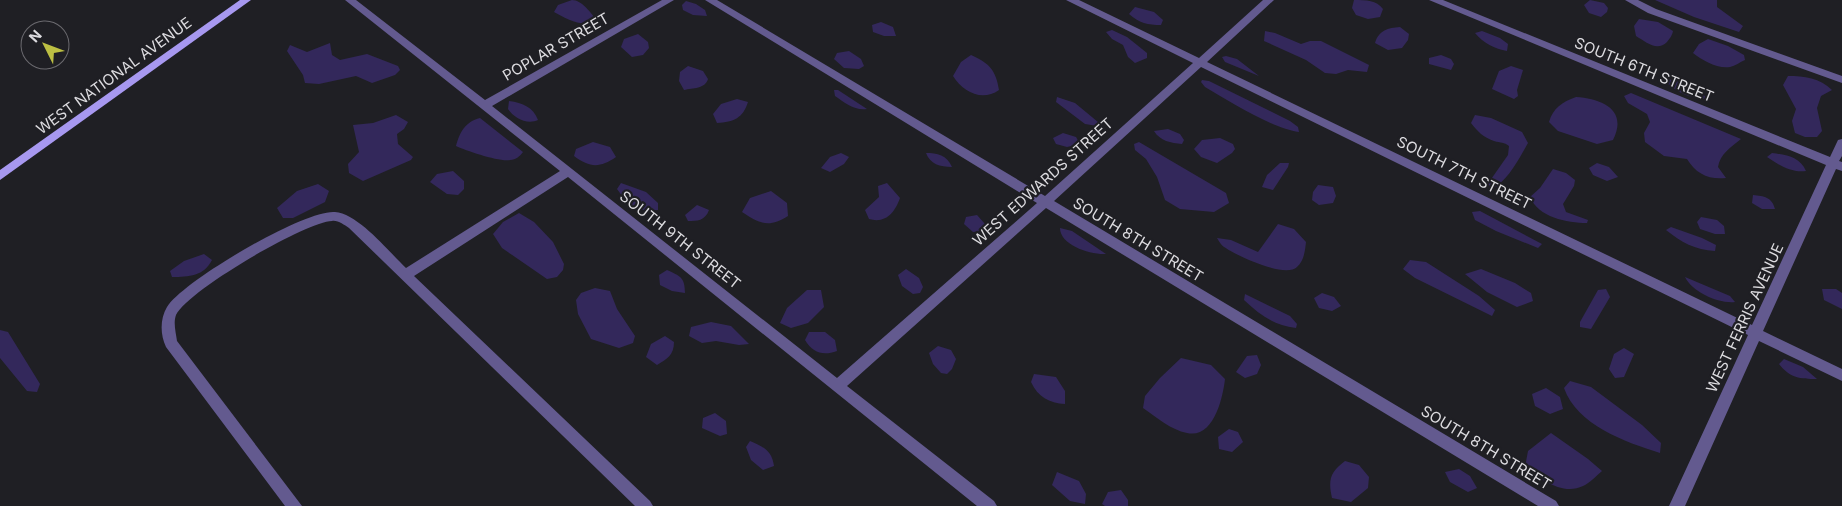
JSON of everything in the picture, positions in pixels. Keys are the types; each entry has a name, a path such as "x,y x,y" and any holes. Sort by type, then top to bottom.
{"main road":[{"name":"WEST NATIONAL AVENUE","path":"0,176 246,0"}],"street":[{"name":"SOUTH 9TH STREET","path":"350,0 989,506"},
{"name":"POPLAR STREET","path":"485,105 669,0"},
{"name":"SOUTH 8TH STREET","path":"710,0 1044,203 1551,506"},
{"name":"SOUTH 7TH STREET","path":"1071,0 1842,375"},
{"name":"WEST EDWARDS STREET","path":"837,386 1270,0"},
{"name":"SOUTH 6TH STREET","path":"1434,0 1837,165"},
{"path":"1630,0 1652,11 1842,80"},
{"name":"WEST FERRIS AVENUE","path":"1677,506 1755,333 1837,165 1842,143"},
{"path":"405,275 567,172"},
{"path":"294,506 170,344 168,321 174,308 185,296 202,283 300,226 324,217 335,216 353,225 645,506"}],"shaded area":[{"path":"572,0 583,5 597,21 586,24 580,23 569,20 554,12 558,5"},
{"path":"1354,0 1374,2 1383,9 1380,17 1368,19 1356,15 1352,8"},
{"path":"1590,0 1604,3 1608,8 1607,12 1601,17 1589,13 1584,5"},
{"path":"1655,0 1717,0 1717,7 1743,26 1739,32 1694,17"},
{"path":"686,1 696,4 705,10 707,16 693,15 683,10 682,5"},
{"path":"1135,7 1154,12 1163,20 1161,25 1152,25 1136,20 1129,14"},
{"path":"1639,19 1658,22 1673,31 1667,42 1663,45 1655,46 1636,36 1634,26"},
{"path":"881,22 893,27 896,36 884,36 873,32 872,25"},
{"path":"1400,27 1409,34 1408,40 1402,48 1388,50 1375,43 1379,35 1385,30"},
{"path":"1112,30 1127,37 1147,53 1147,58 1135,63 1128,57 1123,45 1112,39 1106,32"},
{"path":"1265,31 1275,33 1301,44 1310,41 1321,41 1369,65 1367,72 1348,70 1336,74 1325,73 1306,60 1264,41"},
{"path":"1482,31 1500,38 1508,44 1507,51 1490,45 1475,33"},
{"path":"638,34 648,42 649,48 643,55 632,57 621,47 624,39"},
{"path":"1708,39 1728,46 1744,55 1745,60 1725,67 1705,61 1693,53 1699,44"},
{"path":"330,43 332,55 340,60 367,54 398,66 400,70 395,75 372,83 356,76 319,84 305,83 303,75 287,51 290,45 307,52"},
{"path":"849,51 861,59 864,66 859,69 844,68 834,59 837,53"},
{"path":"971,55 983,61 991,68 996,77 999,90 993,94 980,95 967,91 957,82 953,76 961,62"},
{"path":"1441,55 1451,59 1454,64 1451,70 1429,64 1429,58"},
{"path":"1226,56 1237,59 1259,76 1225,62 1222,57"},
{"path":"688,66 703,71 708,79 704,85 684,90 679,81 680,72"},
{"path":"1511,66 1523,70 1517,90 1518,96 1514,99 1492,89 1499,71"},
{"path":"1788,76 1812,78 1832,90 1821,96 1817,108 1822,131 1817,137 1805,137 1795,133 1792,121 1796,109 1783,85"},
{"path":"1662,78 1693,87 1707,99 1694,98 1682,93"},
{"path":"1202,80 1209,81 1290,121 1298,127 1299,132 1277,126 1251,114 1205,87 1201,82"},
{"path":"834,90 838,90 867,109 858,109 846,104 835,96"},
{"path":"1631,93 1741,139 1726,151 1719,162 1718,167 1726,178 1714,178 1704,175 1694,169 1687,159 1664,156 1645,142 1644,133 1650,122 1647,114 1628,103 1624,96"},
{"path":"1057,97 1075,103 1104,127 1085,124 1056,102"},
{"path":"1576,97 1595,100 1610,108 1615,114 1617,121 1617,130 1613,140 1597,144 1558,131 1549,122 1559,106"},
{"path":"737,99 748,102 743,112 733,120 717,123 713,114 721,104"},
{"path":"509,101 527,106 538,120 530,122 517,118 508,109"},
{"path":"396,115 408,122 404,129 397,134 398,144 413,157 411,160 363,181 349,173 348,164 359,152 353,125 373,123"},
{"path":"1475,115 1491,118 1522,132 1528,143 1510,172 1496,187 1487,185 1508,155 1509,146 1494,141 1478,132 1471,123"},
{"path":"480,118 523,152 518,158 498,159 483,156 456,146 464,128 470,122"},
{"path":"1168,129 1180,134 1184,140 1182,144 1163,139 1154,131"},
{"path":"1063,133 1076,137 1080,144 1067,147 1056,144 1053,138"},
{"path":"1220,138 1233,144 1235,149 1217,163 1201,157 1194,149 1202,140"},
{"path":"593,142 610,147 616,157 600,165 595,165 585,163 574,156 576,149"},
{"path":"1139,142 1226,193 1229,203 1214,212 1180,209 1165,200 1157,177 1146,159 1135,150 1134,144"},
{"path":"841,153 849,157 844,164 830,172 821,168 830,157"},
{"path":"926,153 941,156 952,167 936,164 930,160"},
{"path":"1772,153 1797,160 1806,171 1791,170 1781,166 1767,157"},
{"path":"1280,163 1289,163 1273,190 1262,187 1267,175"},
{"path":"1597,163 1609,167 1618,177 1607,181 1593,175 1589,168"},
{"path":"1553,169 1566,173 1575,180 1574,186 1563,204 1566,212 1588,220 1587,223 1554,218 1539,210 1534,204 1530,197 1540,188"},
{"path":"453,171 464,181 464,189 458,195 447,194 430,182 437,174"},
{"path":"621,183 646,192 658,203 658,210 644,210 634,207 617,189"},
{"path":"887,183 900,198 898,203 889,216 880,220 869,219 865,210 879,197 878,186"},
{"path":"318,184 329,191 325,202 293,218 283,218 277,208 297,191"},
{"path":"1318,185 1333,187 1336,196 1333,203 1319,205 1312,200 1313,192"},
{"path":"771,191 787,203 788,216 775,222 765,223 759,222 742,212 750,198"},
{"path":"1753,195 1767,198 1772,202 1775,209 1762,209 1752,203"},
{"path":"697,205 709,210 707,214 700,220 688,221 685,215"},
{"path":"1480,211 1542,244 1538,248 1496,231 1475,220 1472,212"},
{"path":"519,213 534,222 553,242 564,264 563,270 557,277 547,279 502,248 493,234 503,222"},
{"path":"977,215 985,224 982,231 973,232 964,224 966,217"},
{"path":"1701,217 1717,220 1724,226 1725,234 1715,234 1700,229 1697,222"},
{"path":"1278,224 1294,229 1306,242 1301,262 1291,270 1272,268 1249,260 1224,247 1217,238 1231,240 1258,252"},
{"path":"1671,227 1716,245 1715,251 1701,249 1683,242 1666,230"},
{"path":"1060,228 1072,231 1106,254 1092,253 1077,248 1065,239 1061,234"},
{"path":"204,254 212,260 205,269 190,276 172,277 170,271 184,261"},
{"path":"1410,260 1426,262 1479,296 1495,310 1492,316 1415,278 1403,269"},
{"path":"906,269 919,278 923,287 920,293 913,294 902,286 898,275"},
{"path":"1481,269 1515,283 1531,293 1533,301 1517,307 1487,292 1465,274"},
{"path":"667,270 683,280 685,293 672,291 660,285 659,275"},
{"path":"1685,277 1730,296 1735,302 1721,301 1707,296 1694,288"},
{"path":"595,288 610,291 617,309 635,336 633,343 619,348 591,339 578,314 576,300 581,293"},
{"path":"1606,289 1610,297 1591,329 1580,327 1580,322 1598,290"},
{"path":"1822,289 1836,289 1842,293 1842,309 1824,300"},
{"path":"807,290 821,290 824,307 808,323 791,328 780,323 787,308"},
{"path":"1322,293 1334,297 1341,306 1332,311 1319,308 1314,298"},
{"path":"1245,294 1290,316 1297,324 1296,328 1274,322 1261,315 1244,300"},
{"path":"711,322 731,326 749,344 739,345 716,341 702,343 689,336 691,327"},
{"path":"0,330 8,332 40,384 37,392 27,391 0,358"},
{"path":"809,332 825,332 835,340 837,351 823,353 815,351 805,340"},
{"path":"665,336 674,342 673,350 667,359 657,365 646,357 651,344"},
{"path":"938,346 951,350 956,359 952,369 947,374 941,373 933,364 929,353"},
{"path":"1624,348 1634,354 1624,377 1615,378 1609,369 1614,354"},
{"path":"1257,355 1261,365 1257,374 1245,378 1236,372 1247,356"},
{"path":"1181,358 1211,365 1225,379 1222,396 1215,415 1204,430 1196,433 1187,433 1175,429 1143,408 1145,396"},
{"path":"1784,359 1803,367 1817,379 1800,378 1791,375 1779,364"},
{"path":"1034,374 1056,377 1065,391 1065,404 1049,401 1037,392 1031,382"},
{"path":"1570,381 1591,387 1642,425 1661,443 1660,453 1618,437 1591,422 1570,401 1564,388"},
{"path":"1546,388 1560,397 1563,409 1550,414 1535,406 1532,394"},
{"path":"715,413 726,421 727,434 720,436 702,428 703,418"},
{"path":"1229,429 1238,432 1243,442 1232,452 1219,449 1218,437"},
{"path":"1551,433 1602,471 1586,485 1575,489 1560,488 1552,485 1531,472 1525,467 1528,451"},
{"path":"750,441 769,453 774,466 763,470 751,460 746,447"},
{"path":"1345,461 1359,465 1369,477 1368,488 1351,502 1332,498 1331,492 1331,477 1336,469"},
{"path":"1459,469 1470,476 1477,488 1468,492 1450,482 1445,472"},
{"path":"1057,472 1079,481 1086,494 1085,504 1070,501 1052,485"},
{"path":"1121,490 1128,500 1128,506 1105,506 1102,504 1108,492"}]}
